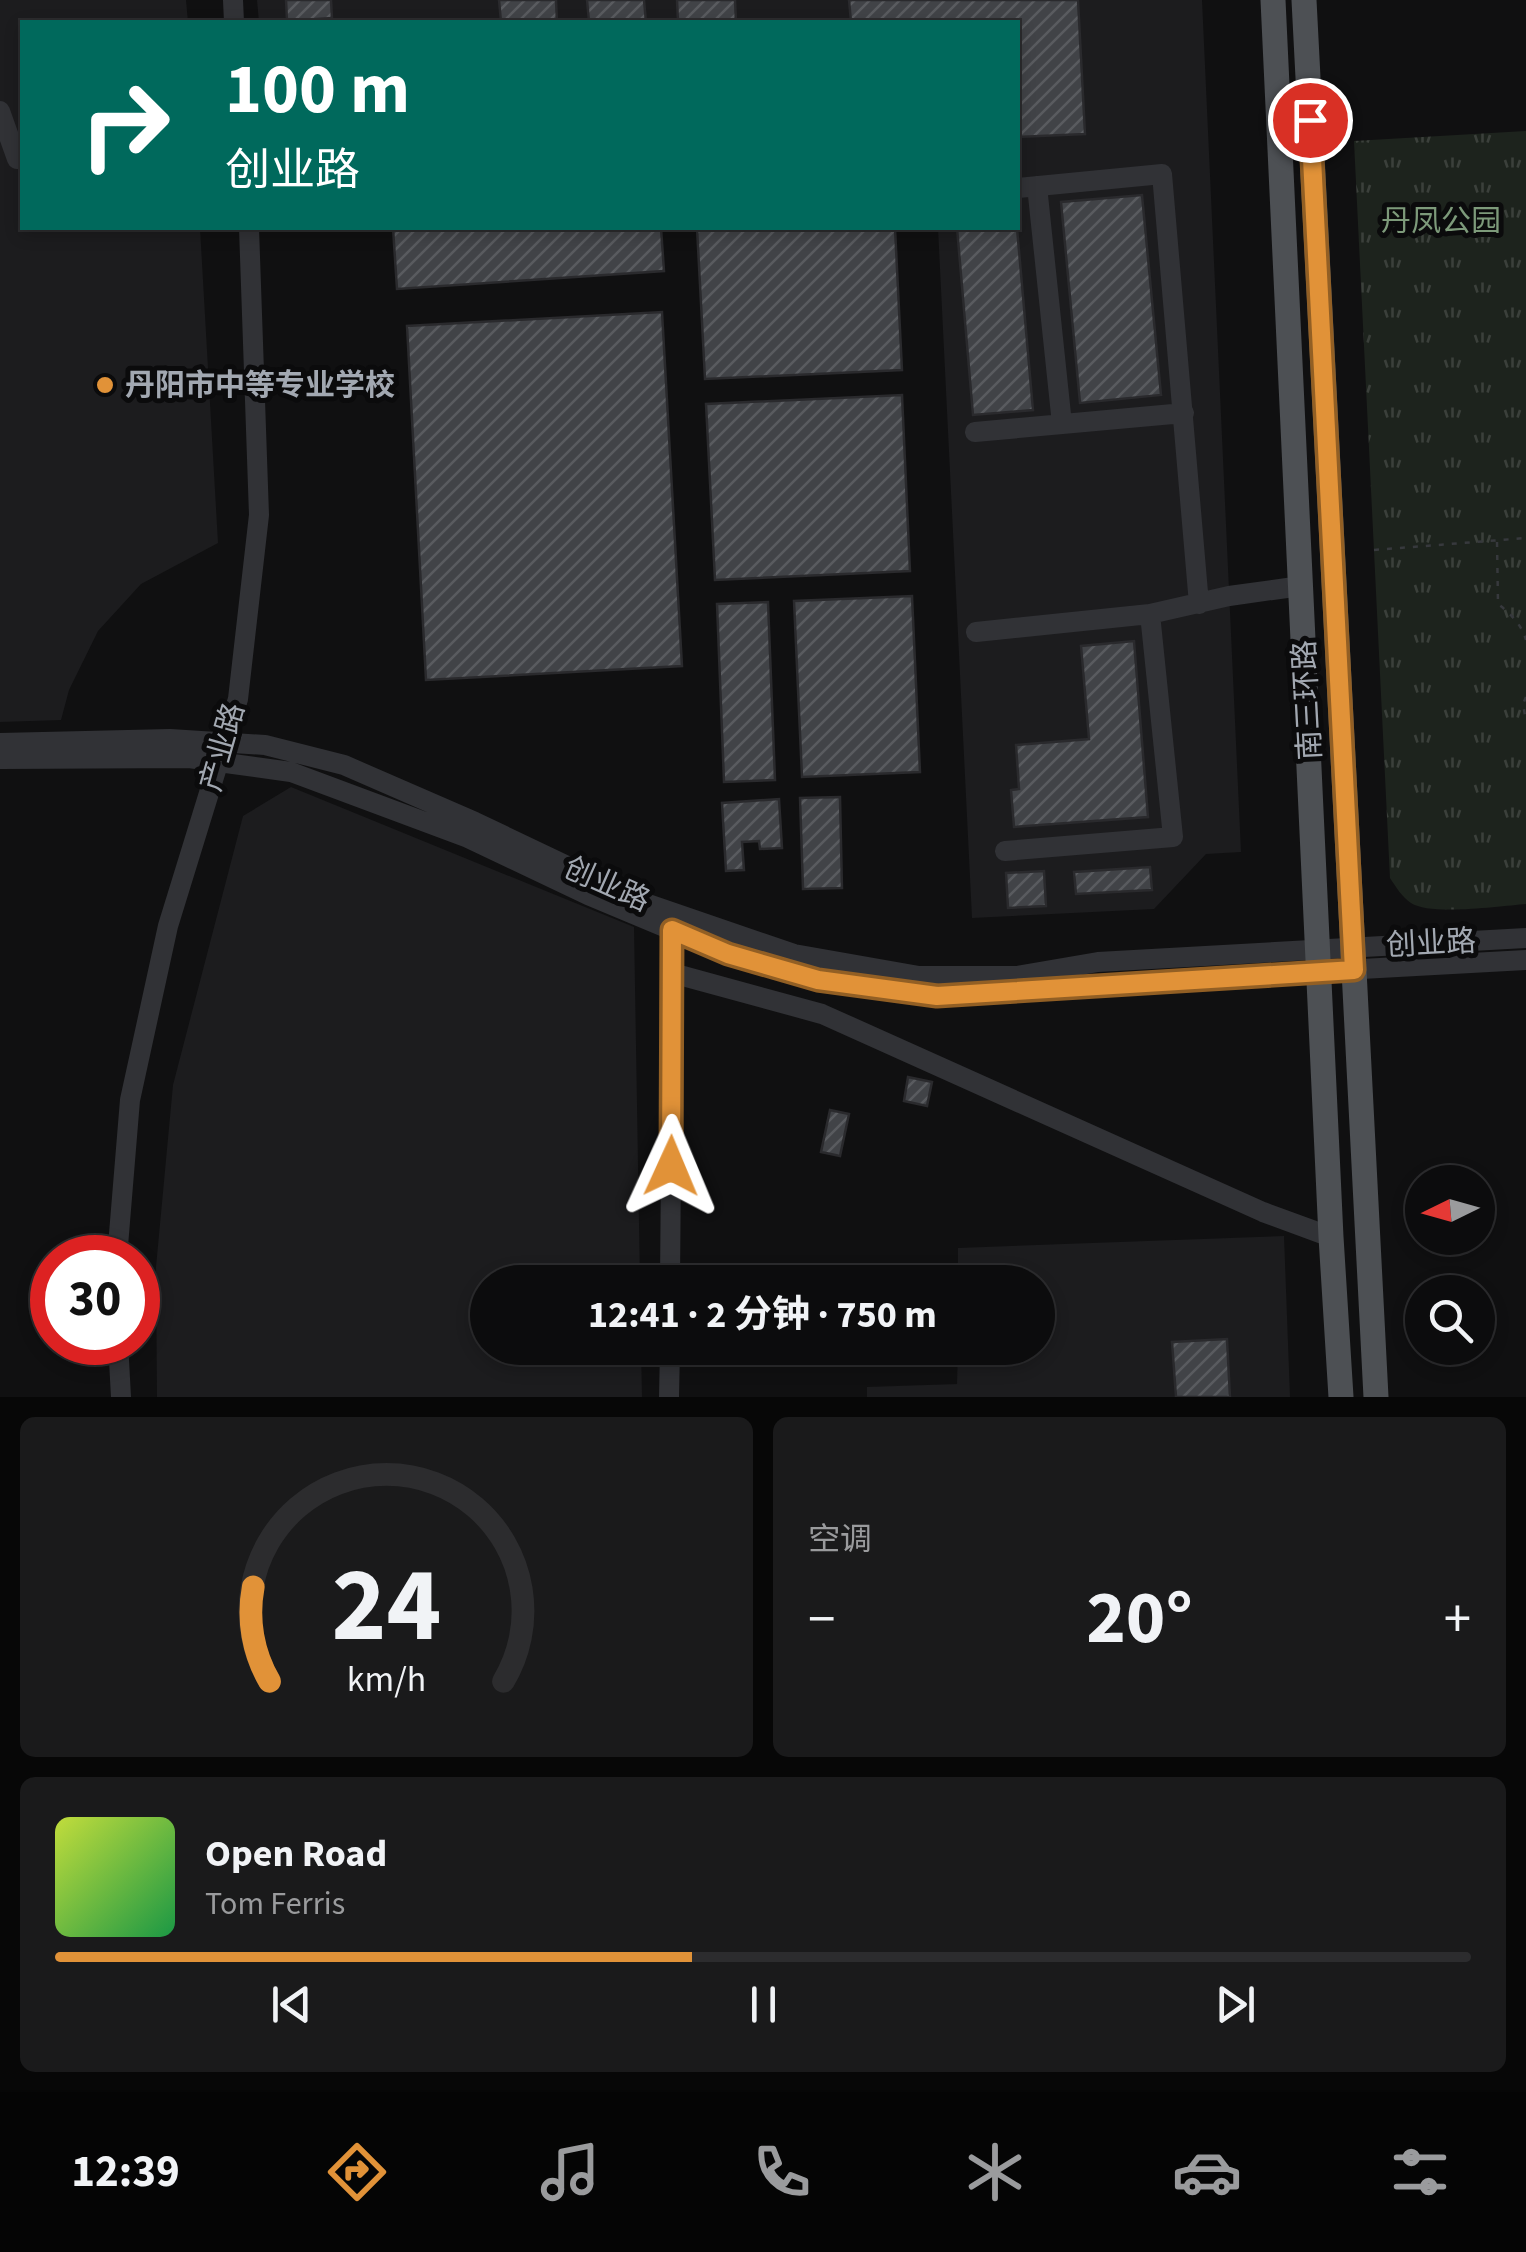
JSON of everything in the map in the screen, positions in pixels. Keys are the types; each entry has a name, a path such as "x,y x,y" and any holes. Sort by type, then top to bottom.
{"main road":[{"name":"南三环路","path":"1273,0 1341,1397"},
{"name":"南三环路","path":"1304,0 1376,1397"}],"street":[{"path":"0,111 13,160"},
{"path":"1062,424 1028,187 1162,174 1200,604"},
{"name":"产业路","path":"118,1235 130,1100 168,926 238,698 259,515 249,230"},
{"path":"975,432 1184,413"},
{"path":"976,632 1150,614 1229,596 1301,586"},
{"path":"1005,851 1173,837 1150,614"},
{"name":"创业路","path":"0,742 170,738 291,772 468,838 588,895 728,954 818,980 937,996 1318,961 1526,960"},
{"name":"创业路","path":"0,759 189,758 265,745 344,766 476,822 645,902 794,954 919,976 1018,976 1098,962 1318,961"},
{"path":"670,1265 672,930"},
{"name":"创业路","path":"1353,959 1526,938"},
{"path":"672,973 822,1014 1263,1212 1331,1237"},
{"path":"119,1365 120,1397"},
{"path":"669,1397 670,1365"}],"path":[{"path":"1374,550 1526,538"},
{"path":"1497,540 1498,604 1510,614 1526,640"},
{"path":"1526,697 1526,721"}],"shaded area":[{"name":"丹阳市中等专业学校","path":"0,0 186,0 188,20 20,20 20,230 200,230 218,543 141,584 98,631 69,690 61,720 0,722"},
{"path":"257,0 1202,0 1241,852 1206,854 1154,909 972,918 938,230 1020,230 1020,20 259,20"},
{"path":"291,787 634,927 640,1265 470,1265 470,1365 641,1365 642,1397 157,1397 159,1235 173,1085 243,816"},
{"path":"1284,1236 1290,1397 867,1397 867,1387 957,1384 958,1365 1055,1365 1055,1265 958,1265 958,1248"}],"green space":[{"name":"丹凤公园","path":"1526,131 1526,904 1434,909 1411,903 1390,878 1354,141"}],"building":[{"path":"286,0 331,0 332,18 287,20"},
{"path":"499,0 556,0 557,20 501,20"},
{"path":"587,0 644,0 646,20 589,20"},
{"path":"677,0 735,0 736,20 678,20"},
{"path":"849,0 1078,0 1085,134 1020,137 1020,20 851,20"},
{"path":"1142,195 1161,395 1080,403 1061,202"},
{"path":"393,230 661,230 664,271 397,289"},
{"path":"697,230 895,230 902,370 705,379"},
{"path":"957,230 1017,230 1033,410 973,415"},
{"path":"662,312 682,666 426,680 407,326"},
{"path":"902,395 910,571 715,580 706,404"},
{"path":"912,596 920,772 802,777 794,601"},
{"path":"768,602 775,780 724,782 717,604"},
{"path":"1134,641 1148,817 1014,827 1011,790 1019,789 1016,745 1089,739 1081,646"},
{"path":"840,797 842,888 803,889 800,798"},
{"path":"779,799 782,848 760,849 759,841 742,842 744,870 726,871 722,803"},
{"path":"1150,867 1152,890 1076,894 1074,872"},
{"path":"1044,871 1046,906 1008,908 1006,873"},
{"path":"908,1077 932,1082 927,1106 904,1101"},
{"path":"830,1110 849,1114 840,1156 821,1152"},
{"path":"1227,1339 1230,1397 1176,1397 1172,1342"}],"place":[{"name":"丹阳市中等专业学校","path":"105,385"}],"route":[{"path":"671,1166 672,930 728,954 818,980 937,996 1354,970 1310,120"}]}
